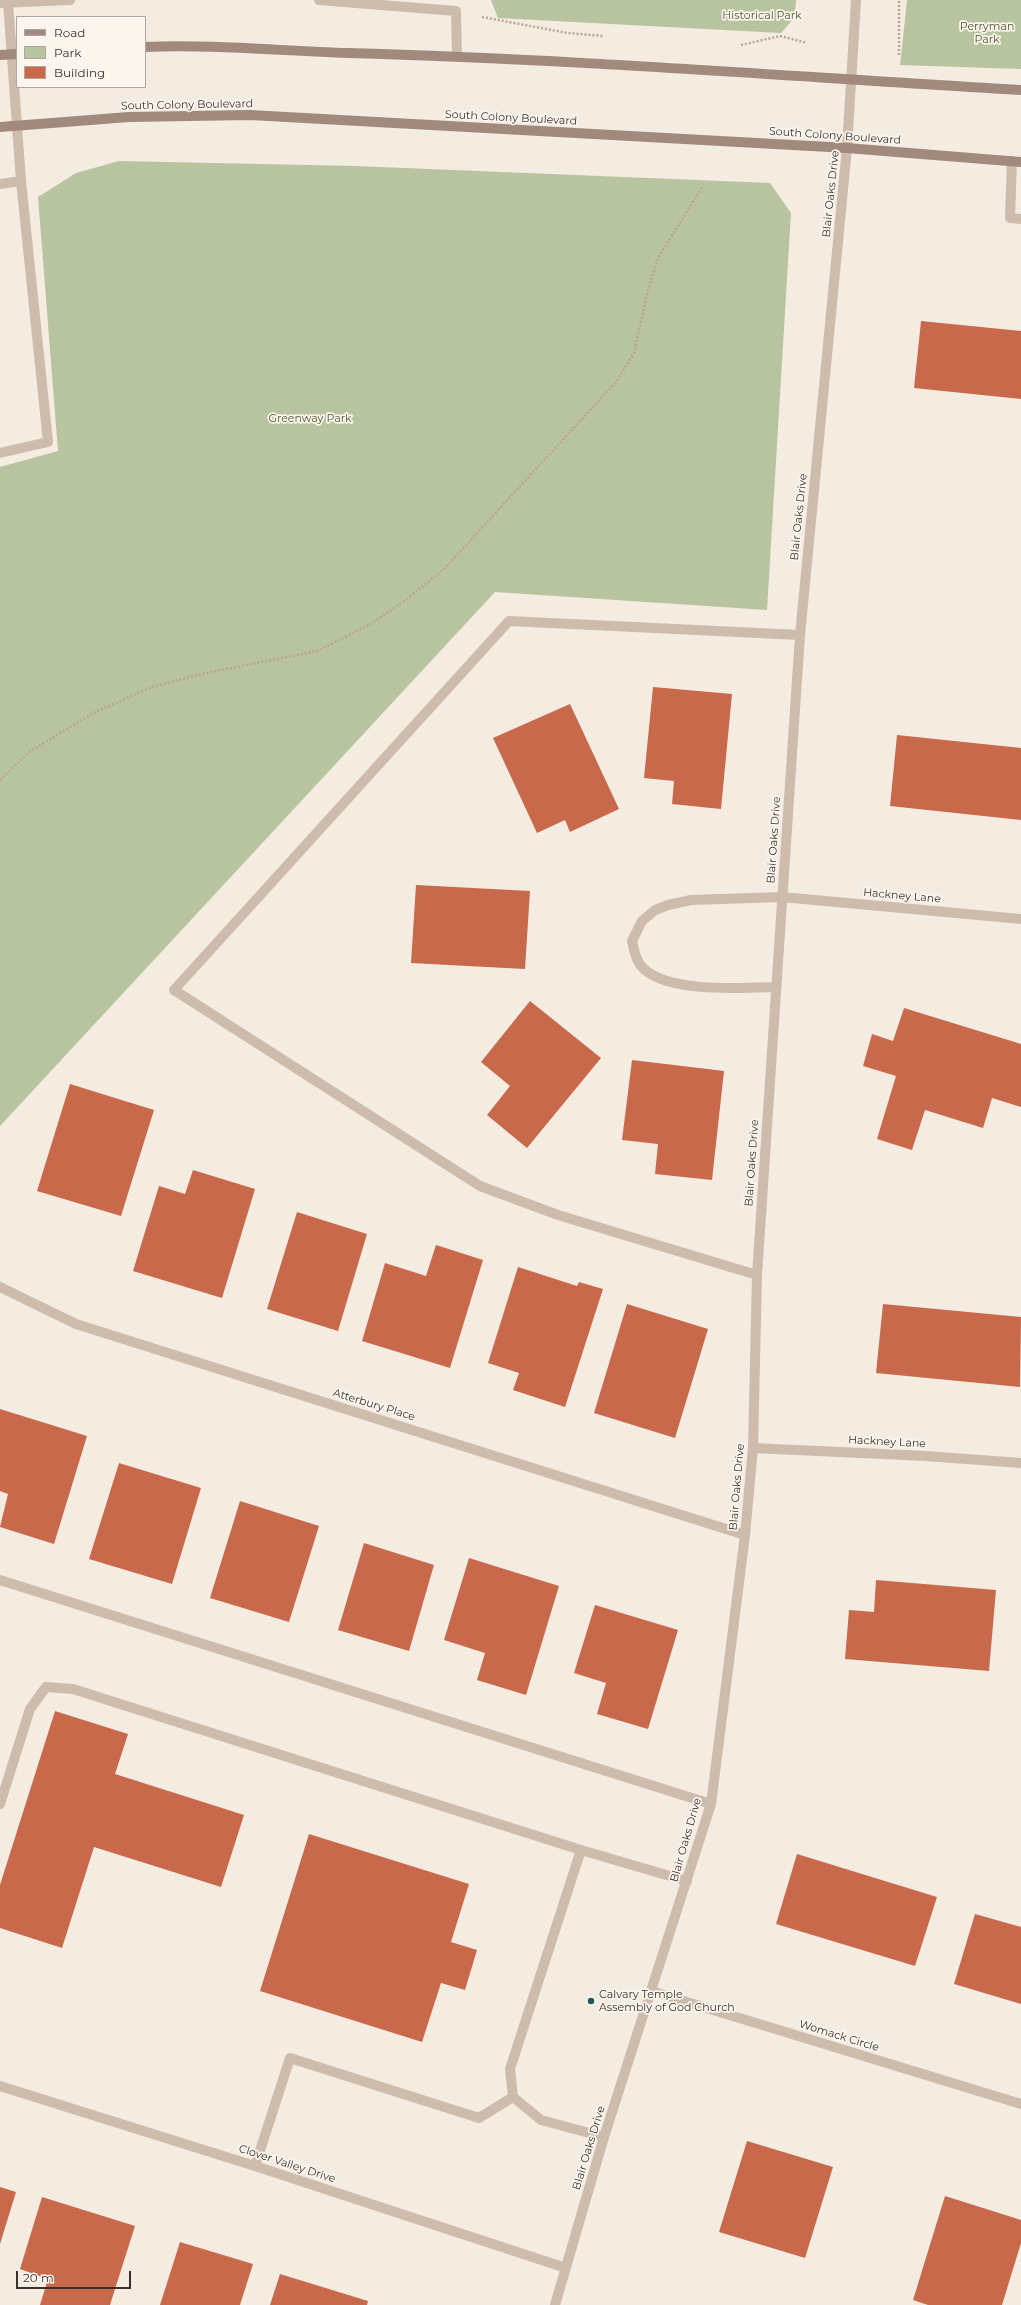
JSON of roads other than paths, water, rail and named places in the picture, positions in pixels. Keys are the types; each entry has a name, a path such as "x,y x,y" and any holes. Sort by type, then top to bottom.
{"main road":[{"path":"146,47 174,46 457,56 1021,90"},
{"path":"0,56 14,54"},
{"name":"South Colony Boulevard","path":"0,127 129,117 250,115 848,148 1017,162"}],"street":[{"path":"0,453 48,442 16,126 14,54 4,3 70,0"},
{"path":"319,0 456,11 457,56"},
{"name":"Blair Oaks Drive","path":"555,2305 604,2138 711,1804 745,1535 752,1448 757,1275 800,635 848,148 856,0"},
{"path":"1017,162 1010,218 1021,219"},
{"path":"0,184 21,182"},
{"path":"757,1275 558,1215 480,1186 174,990 509,621 800,635"},
{"name":"Hackney Lane","path":"776,987 723,989 687,986 653,975 643,968 636,955 632,941 642,921 655,910 668,905 691,900 782,897 1021,919"},
{"name":"Atterbury Place","path":"0,1287 76,1324 745,1535"},
{"name":"Hackney Lane","path":"752,1448 926,1456 1021,1464"},
{"path":"0,1580 711,1804"},
{"path":"0,1804 30,1709 46,1687 73,1689 581,1850 687,1881"},
{"path":"581,1850 510,2069 514,2097 541,2120 604,2138"},
{"name":"Womack Circle","path":"651,1991 1021,2104"},
{"path":"255,2166 290,2058 479,2118 514,2097"},
{"name":"Clover Valley Drive","path":"0,2086 255,2166 566,2268"}],"place":[{"name":"Calvary Temple Assembly of God Church","path":"591,2001"}],"park label":[{"name":"Historical Park","path":"762,16"},
{"name":"Perryman Park","path":"987,33"},
{"name":"Greenway Park","path":"310,419"}]}
